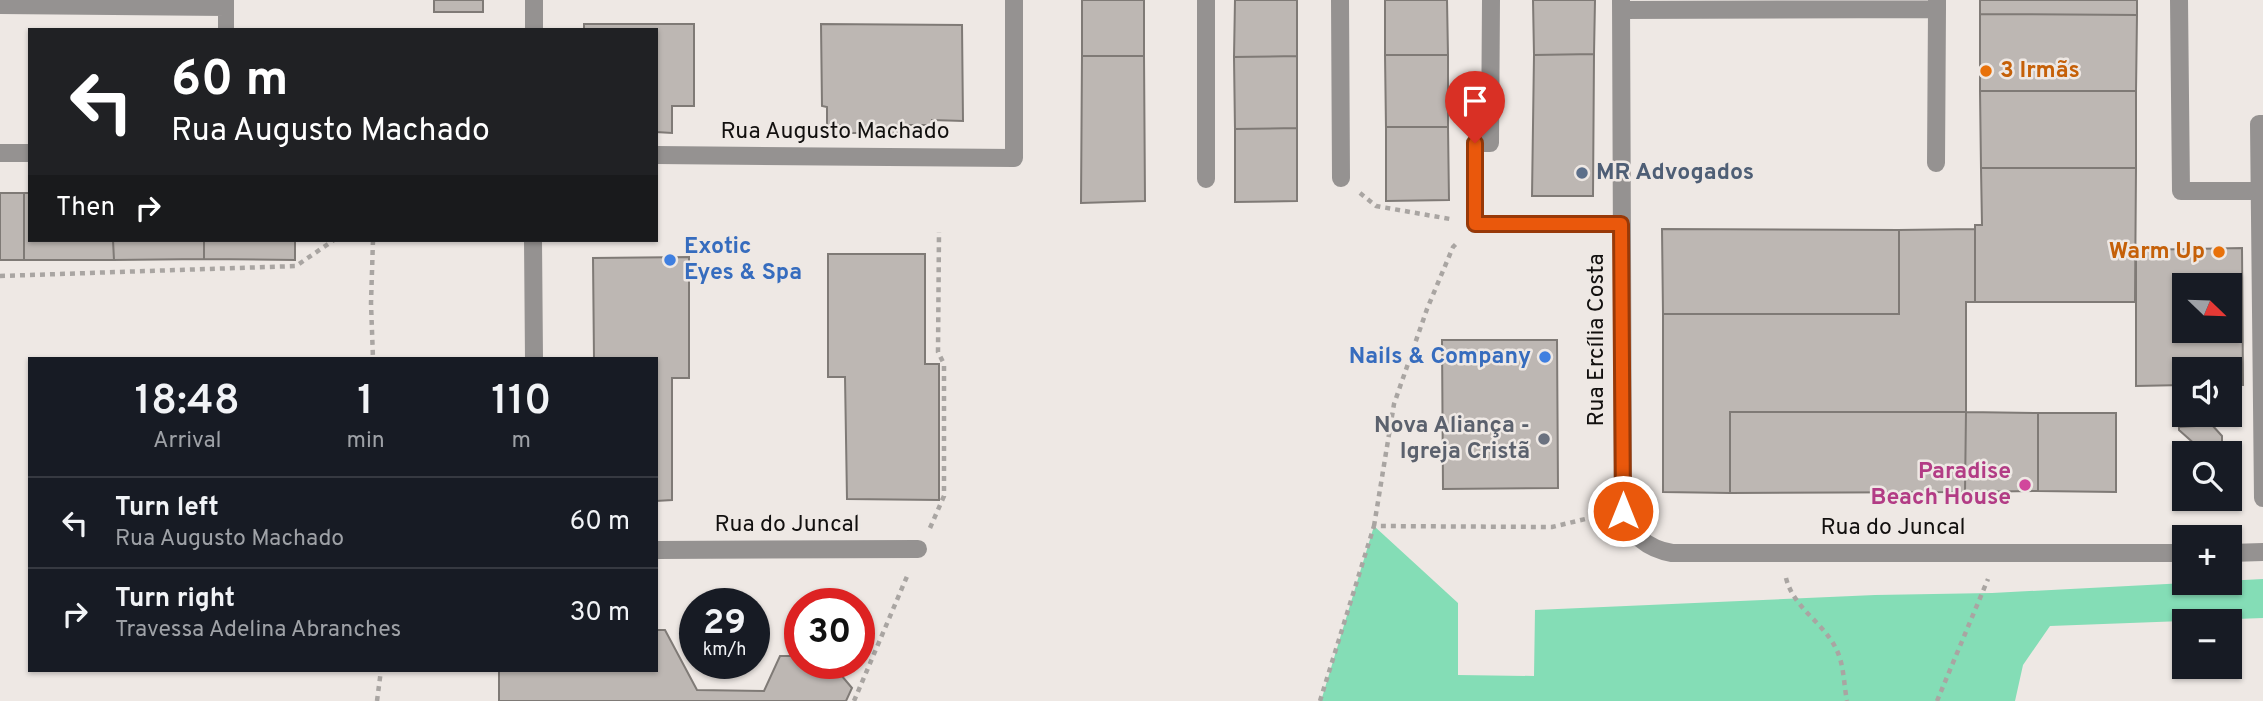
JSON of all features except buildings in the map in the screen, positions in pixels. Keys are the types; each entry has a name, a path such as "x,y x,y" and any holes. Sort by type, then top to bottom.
{"street":[{"path":"534,0 534,28"},
{"name":"Rua Augusto Machado","path":"658,155 1014,158 1014,0"},
{"path":"1206,0 1206,179"},
{"path":"1340,0 1341,178"},
{"path":"1491,0 1490,143 1475,143 1475,224 1621,224"},
{"path":"2179,0 2181,191 2259,191"},
{"path":"1621,5 1937,5 1936,163"},
{"name":"Rua Ercília Costa","path":"1621,5 1623,511"},
{"path":"2263,124 2259,124 2263,498"},
{"path":"0,153 28,153"},
{"path":"533,242 534,357"},
{"name":"Rua do Juncal","path":"1623,511 1633,532 1652,547 1663,551 2172,553"},
{"name":"Rua do Juncal","path":"658,550 918,549"},
{"path":"2242,552 2263,552"}],"lane":[{"path":"0,6 226,4 226,28"}],"path":[{"path":"1341,178 1376,206 1475,224"},
{"path":"1320,701 1374,526 1390,426 1403,376 1453,247 1475,224"},
{"path":"854,701 918,549 944,496 944,364 938,352 939,232"},
{"path":"0,276 296,266 331,242"},
{"path":"373,242 373,357"},
{"path":"1374,526 1552,527 1623,511"},
{"path":"1937,701 1982,595 1993,564 1993,552"},
{"path":"1785,553 1789,592 1839,653 1847,701"},
{"path":"377,701 381,672"}],"green space":[{"path":"1374,526 1458,603 1458,675 1534,676 1535,610 2172,584 2172,595 2242,595 2242,580 2263,579 2263,618 2242,619 2242,609 2172,609 2172,621 2050,626 2023,665 2015,701 1321,701"}],"place":[{"name":"3 Irmãs","path":"1986,71"},
{"name":"MR Advogados","path":"1582,173"},
{"name":"Warm Up","path":"2219,252"},
{"name":"Exotic Eyes & Spa","path":"670,260"},
{"name":"Nails & Company","path":"1545,357"},
{"name":"Nova Aliança - Igreja Cristã","path":"1544,439"},
{"name":"Paradise Beach House","path":"2025,485"}],"route":[{"path":"1475,143 1475,224 1621,224 1623,511"}]}
